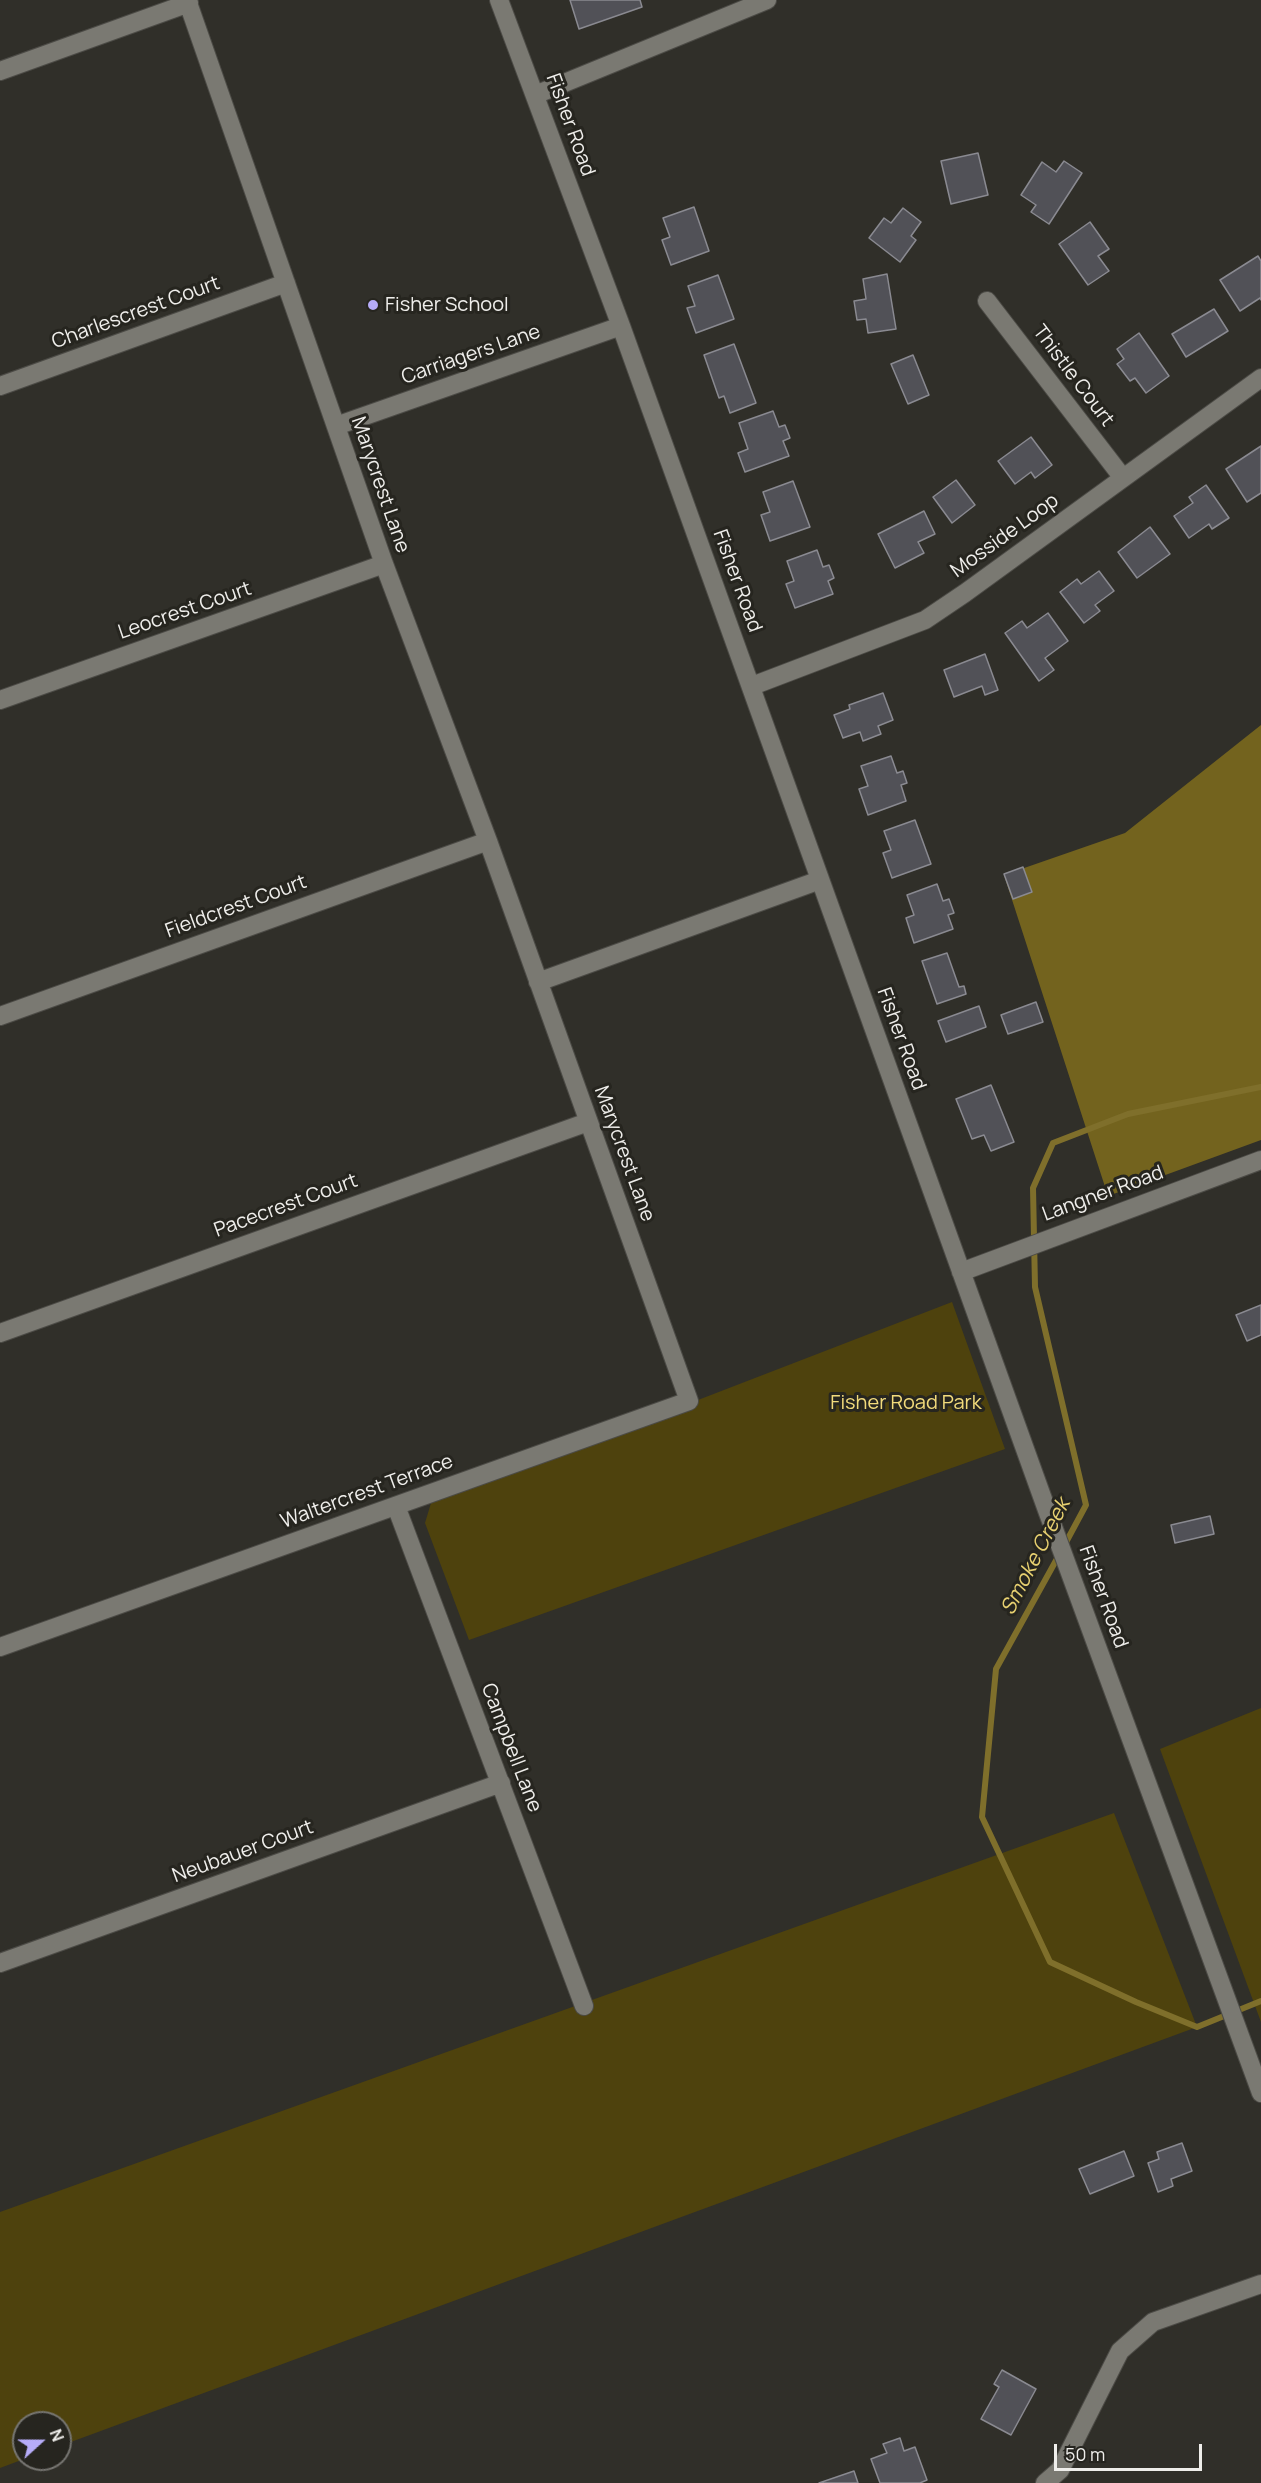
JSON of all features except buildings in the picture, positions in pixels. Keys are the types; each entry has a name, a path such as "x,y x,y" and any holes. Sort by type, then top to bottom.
{"street":[{"name":"Fisher Road","path":"500,0 752,686 1048,1513 1261,2093"},
{"path":"535,95 767,0"},
{"path":"0,71 188,2"},
{"name":"Marycrest Lane","path":"188,2 384,564 488,841 667,1341"},
{"name":"Charlescrest Court","path":"0,386 286,283"},
{"name":"Thistle Court","path":"987,301 1123,478"},
{"name":"Carriagers Lane","path":"336,426 621,326"},
{"name":"Mosside Loop","path":"752,686 925,620 1261,378"},
{"name":"Leocrest Court","path":"0,700 384,564"},
{"name":"Fieldcrest Court","path":"0,1016 488,841"},
{"path":"538,982 820,880"},
{"name":"Pacecrest Court","path":"0,1333 588,1122"},
{"name":"Langner Road","path":"962,1272 1261,1160"},
{"name":"Waltercrest Terrace","path":"0,1647 688,1401 667,1341"},
{"name":"Campbell Lane","path":"396,1506 584,2006"},
{"name":"Neubauer Court","path":"0,1963 501,1783"},
{"path":"1045,2483 1060,2470 1120,2351 1154,2322 1261,2284"}],"green space":[{"name":"Fisher Road Park","path":"952,1302 1005,1449 469,1640 425,1523 431,1503"},
{"path":"1261,1708 1261,2022 1160,1749"},
{"path":"1114,1813 1197,2027 72,2442 72,2411 12,2411 12,2464 0,2468 0,2212"}],"shaded area":[{"path":"1261,725 1261,1140 1108,1196 1004,875 1125,833"}],"waterway":[{"name":"Smoke Creek","path":"1064,1546 1086,1505 1035,1287 1033,1188 1053,1143 1128,1114 1261,1087"},
{"name":"Smoke Creek","path":"1059,1555 996,1669 982,1817 1050,1962 1136,2002 1197,2027 1261,2001"}],"place":[{"name":"Fisher School","path":"373,305"}]}
